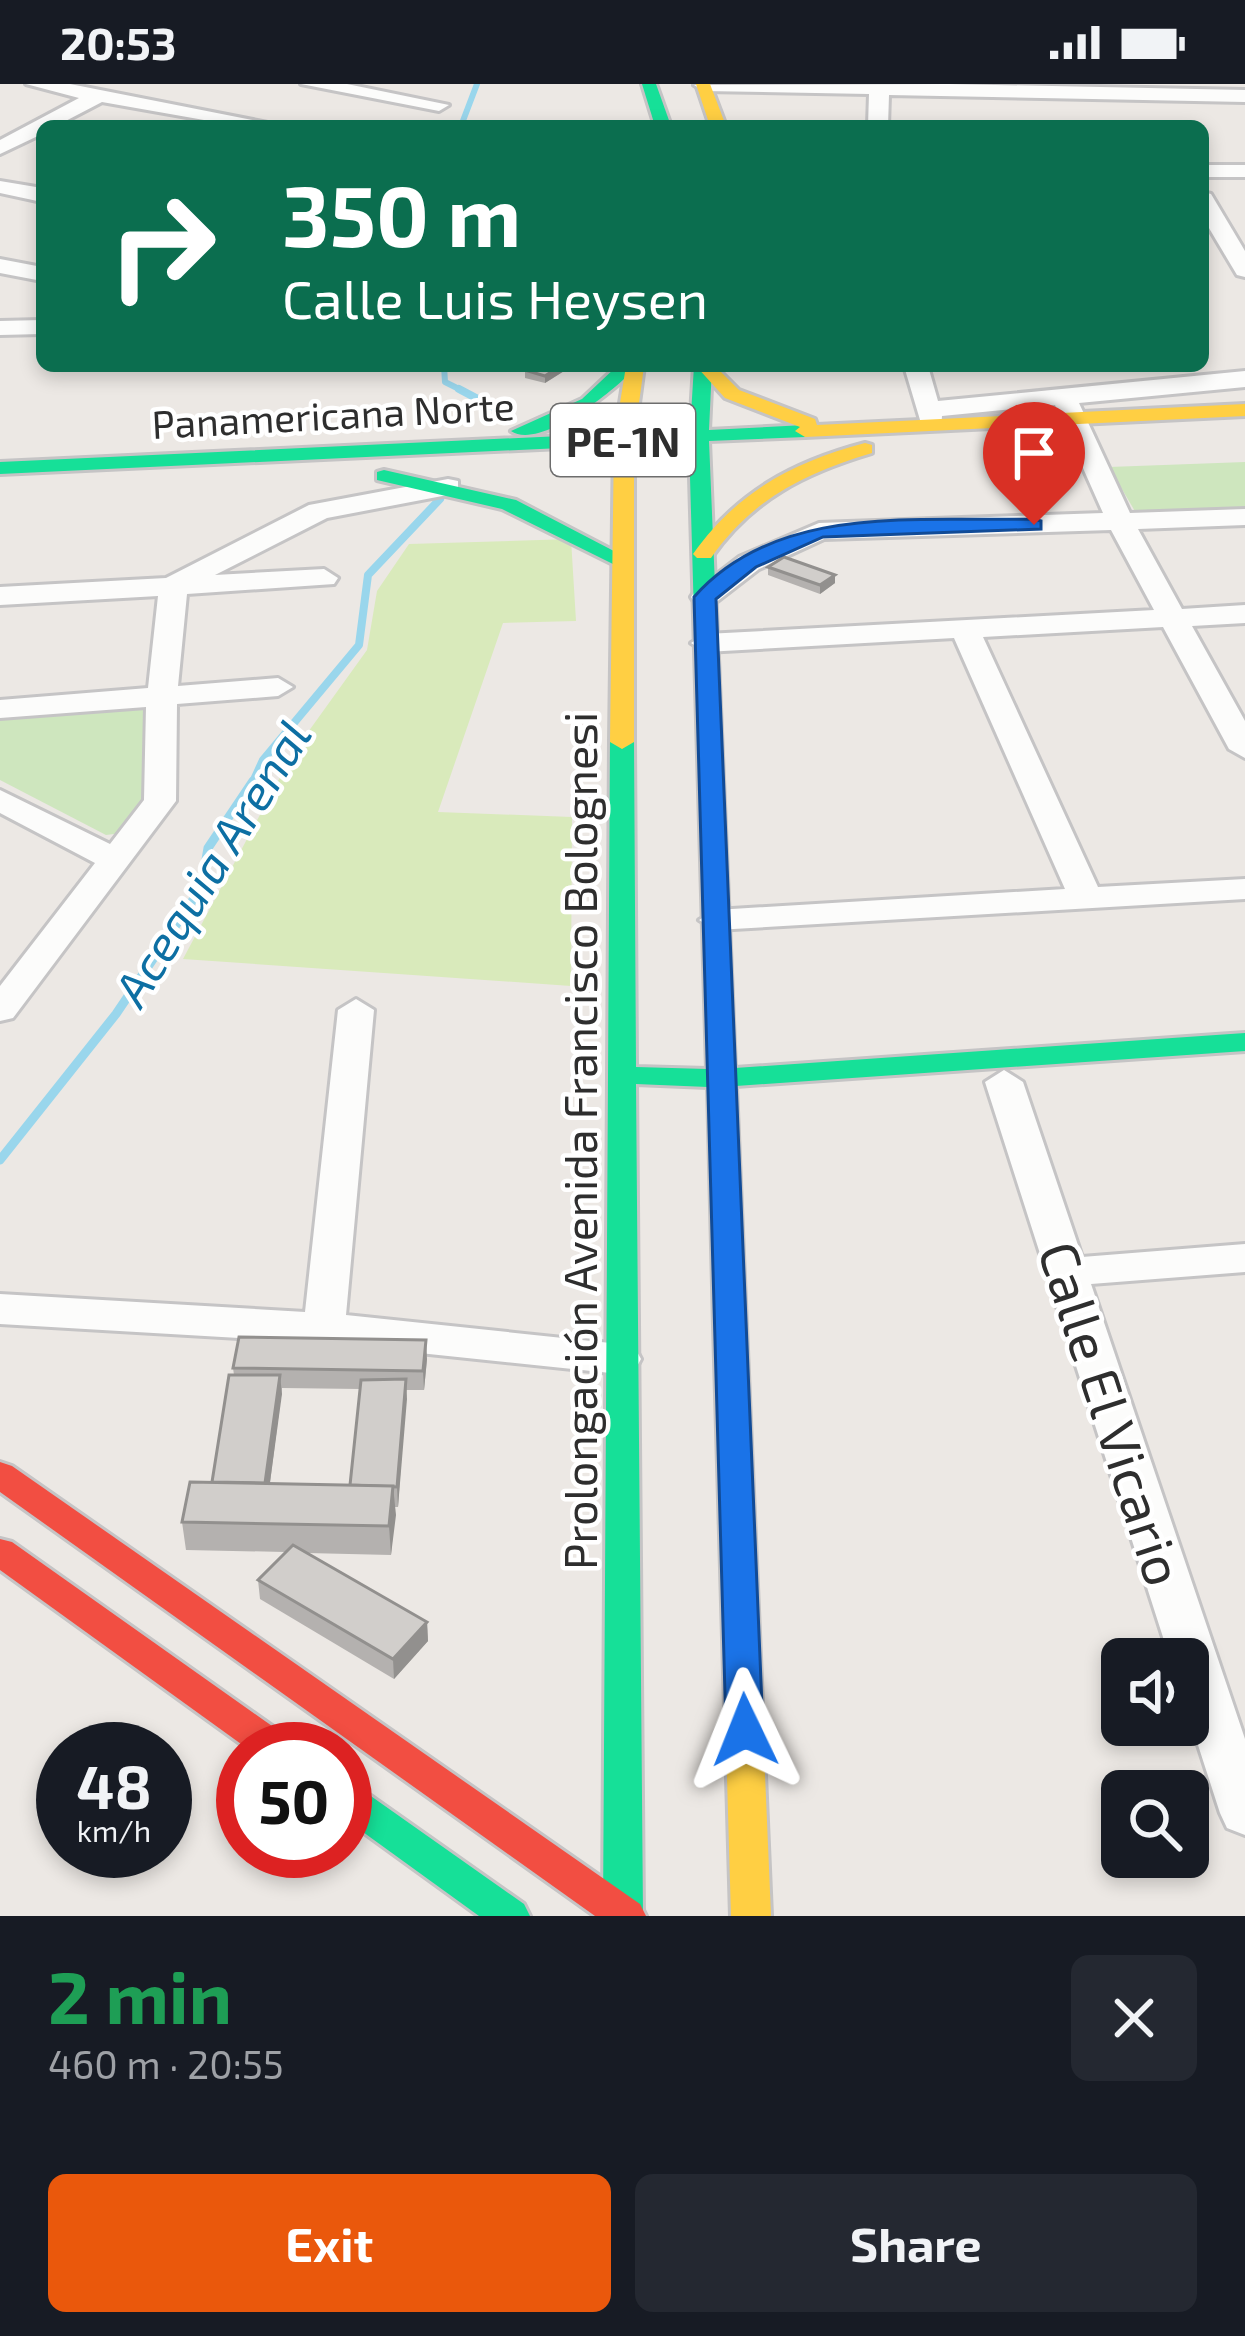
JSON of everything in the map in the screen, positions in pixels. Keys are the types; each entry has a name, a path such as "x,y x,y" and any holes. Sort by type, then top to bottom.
{"main road":[{"path":"649,84 661,120"},
{"path":"704,85 716,120"},
{"path":"442,448 560,418 612,386 625,372"},
{"name":"Prolongación Avenida Francisco Bolognesi","path":"624,1915 622,561 623,449 630,372"},
{"path":"704,372 699,446 751,1916"},
{"path":"710,372 732,394 760,409 836,429"},
{"name":"Panamericana Norte","path":"0,487 339,472 623,449 872,447 1071,418 1183,389 1245,410"},
{"name":"Panamericana Norte","path":"699,446 930,417 1071,418 1245,429"},
{"path":"704,554 716,531 761,489 794,472 872,447"},
{"name":"Panamericana Norte","path":"0,468 442,448 623,449"},
{"path":"339,472 448,487 545,517 622,561"},
{"path":"623,506 662,498 701,507"},
{"path":"722,1088 1245,1042"},
{"path":"621,1088 1004,1082 1245,1066"},
{"path":"0,1474 624,1915"},
{"path":"0,1552 238,1722"},
{"path":"372,1817 510,1916"}],"street":[{"path":"36,84 232,120"},
{"path":"265,120 315,84 439,105"},
{"path":"704,85 879,90 980,100 1056,88 1245,96"},
{"path":"878,120 879,90"},
{"path":"53,120 100,95"},
{"path":"0,148 36,129"},
{"path":"1209,171 1245,171"},
{"path":"0,187 36,194"},
{"path":"1209,211 1245,216"},
{"path":"1209,216 1242,266"},
{"path":"4,266 36,250"},
{"path":"1209,263 1242,266"},
{"path":"4,266 36,273"},
{"path":"0,328 36,327"},
{"path":"918,372 930,417"},
{"path":"1183,389 1245,379"},
{"path":"1071,418 1121,523 1245,748"},
{"path":"173,586 319,511 448,487"},
{"path":"705,597 748,562 819,531 1245,517"},
{"path":"0,596 324,578"},
{"path":"5,996 160,801 162,696 173,586"},
{"path":"706,643 1245,614"},
{"path":"965,629 1086,898"},
{"path":"0,709 278,687"},
{"path":"0,800 117,860"},
{"path":"716,920 1245,889"},
{"path":"324,1328 356,1010"},
{"name":"Calle El Vicario","path":"1004,1082 1245,1813"},
{"path":"1067,1272 1245,1258"},
{"path":"0,1309 324,1328 620,1359"}],"green space":[{"path":"1245,462 1245,508 1136,513 1109,467"},
{"path":"571,539 576,621 503,623 438,812 572,817 571,986 183,959 293,753 367,650 377,591 409,544"},
{"path":"155,703 149,796 122,833 106,835 0,780 0,712"}],"building":[{"path":"784,557 835,575 820,585 768,567"},
{"path":"239,1337 426,1340 423,1371 233,1368"},
{"path":"229,1375 280,1375 265,1483 212,1482"},
{"path":"406,1379 397,1487 350,1485 361,1380"},
{"path":"190,1482 393,1486 389,1526 182,1522"},
{"path":"293,1545 427,1622 393,1659 258,1580"}],"waterway":[{"name":"Acequia Arenal","path":"463,120 477,84"},
{"name":"Acequia Arenal","path":"444,372 445,382 459,389"},
{"name":"Acequia Arenal","path":"459,389 465,392"},
{"name":"Acequia Arenal","path":"459,389 512,417"},
{"name":"Acequia Arenal","path":"252,784 263,760 359,645 368,575 440,499"},
{"name":"Acequia Arenal","path":"0,1160 116,1014 201,888 208,848 253,781"}],"traffic: fast":[{"path":"649,84 661,120"},
{"path":"521,431 589,403 622,372"},
{"path":"703,372 699,436 730,1326"},
{"path":"0,468 805,431"},
{"path":"384,476 509,504 622,561"},
{"path":"622,742 623,1916"},
{"path":"621,1075 721,1078 1245,1042"},
{"path":"372,1817 510,1916"}],"traffic: slow":[{"path":"703,84 716,120"},
{"path":"622,742 624,440 634,372"},
{"path":"711,372 732,394 808,423"},
{"path":"805,431 1245,410"},
{"path":"704,554 735,514 773,485 865,449"},
{"path":"730,1326 751,1916"}],"traffic: jam":[{"path":"0,1475 626,1916"},
{"path":"0,1552 238,1722"}],"route":[{"path":"745,1730 705,597 748,562 819,531 1034,525"}]}
